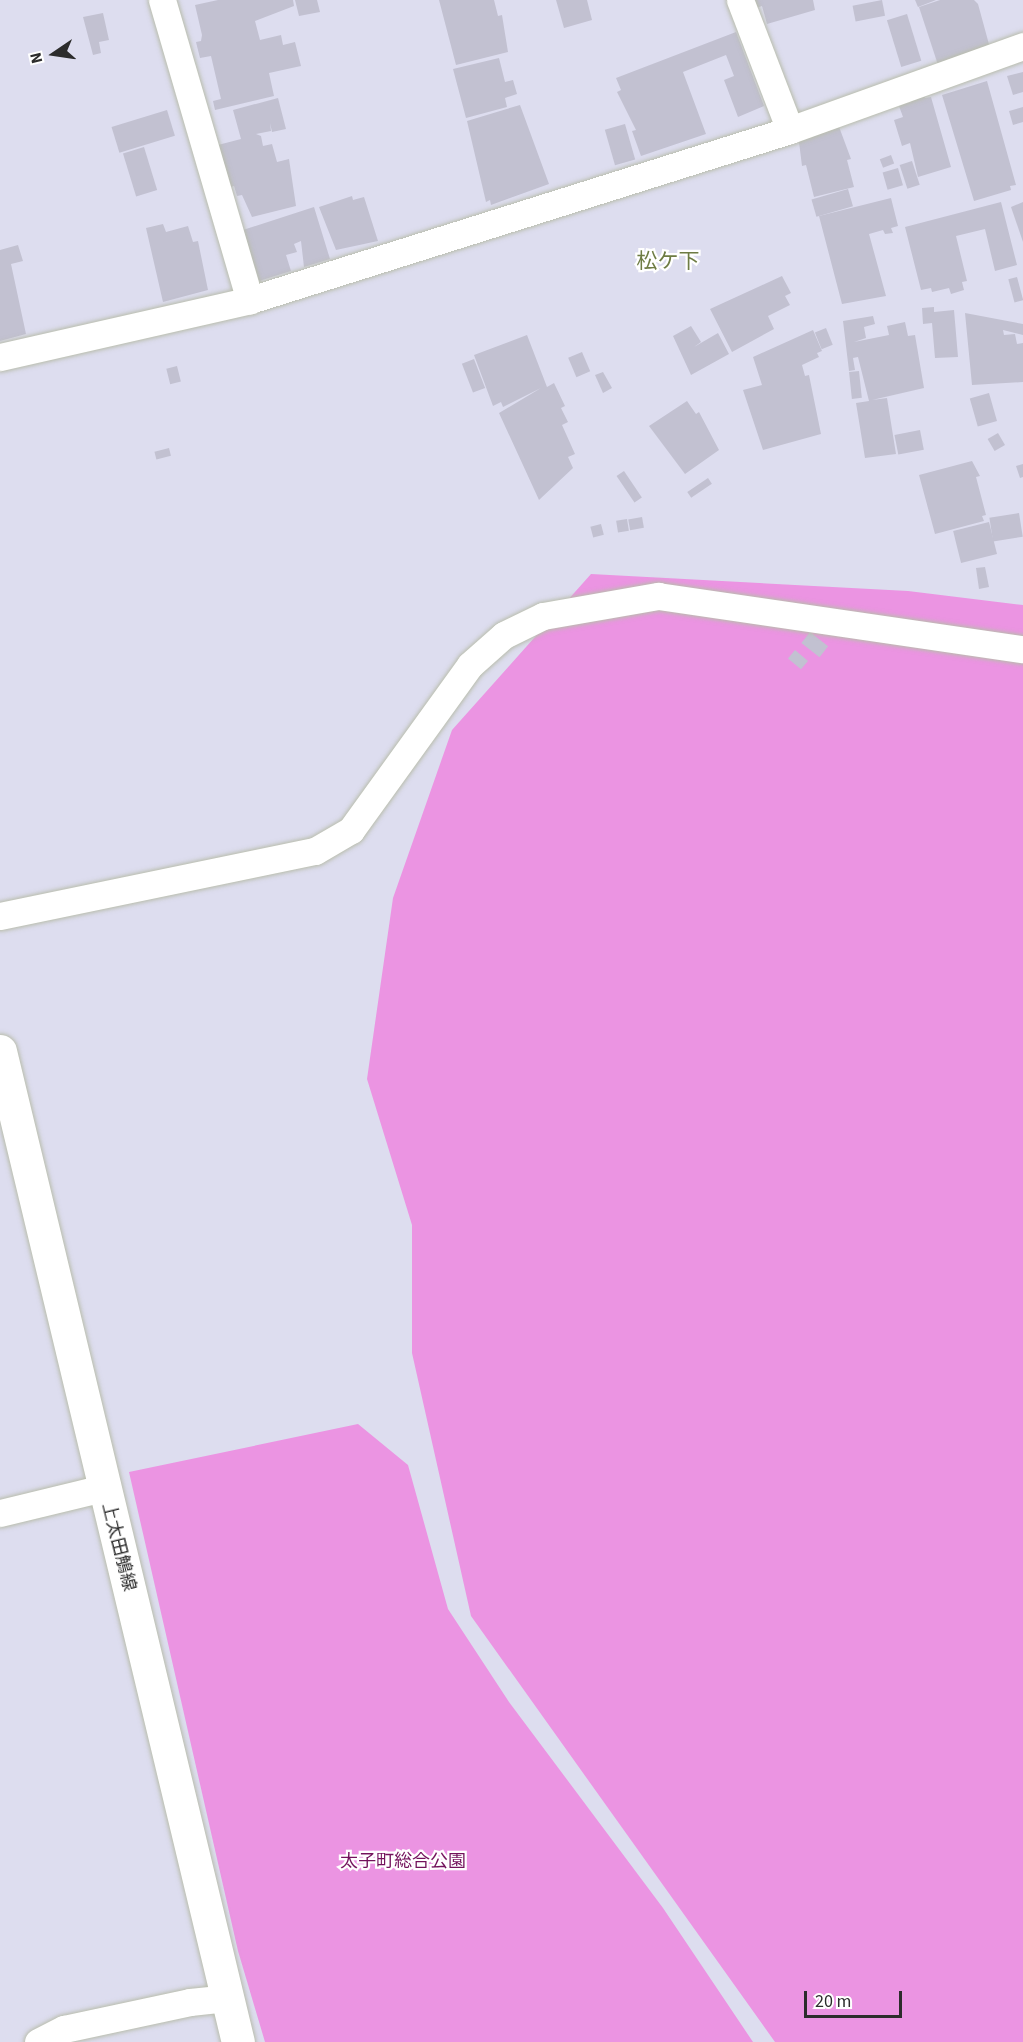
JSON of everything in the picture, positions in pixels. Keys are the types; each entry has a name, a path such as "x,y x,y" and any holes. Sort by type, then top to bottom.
{"main road":[{"name":"上太田鵤線","path":"0,1051 238,2042"}],"street":[{"path":"162,0 250,300"},
{"path":"740,0 790,130"},
{"path":"0,357 250,300 790,130 1023,46"},
{"path":"0,916 315,851 351,830 470,665 504,635 543,616 658,596 1023,649"},
{"path":"0,1513 104,1488"},
{"path":"38,2042 64,2029 190,2002 227,1998"}],"green space":[{"path":"591,574 908,591 1023,605 1023,2042 775,2042 471,1616 412,1353 412,1225 367,1079 393,898 452,730"},
{"name":"太子町総合公園","path":"358,1424 408,1465 448,1609 509,1702 663,1908 753,2042 265,2042 238,1951 129,1472"}],"building":[{"path":"218,0 293,0 294,6 255,21 260,40 281,35 283,45 295,42 301,66 269,73 274,96 215,110 213,101 221,99 211,56 200,58 196,42 201,41 202,35 195,5"},
{"path":"295,0 317,0 320,12 299,16"},
{"path":"439,0 494,0 498,16 502,15 508,52 456,65"},
{"path":"556,0 587,0 592,20 564,28"},
{"path":"745,0 813,0 815,10 767,24 762,6 748,11"},
{"path":"882,0 885,16 856,21 853,6"},
{"path":"915,0 936,0 918,7"},
{"path":"940,0 974,0 978,4 990,48 938,65 919,7"},
{"path":"103,13 109,40 99,42 101,53 93,55 83,17"},
{"path":"907,14 921,61 901,67 887,20"},
{"path":"736,32 764,106 738,117 724,80 734,76 726,55 683,72 706,134 641,156 632,131 636,130 617,92 621,90 616,78"},
{"path":"499,58 505,82 513,80 517,94 505,98 507,107 466,118 453,69"},
{"path":"1023,72 1023,92 1013,95 1007,76"},
{"path":"987,81 1016,185 1010,186 1011,190 974,201 942,95"},
{"path":"923,88 925,98 931,97 951,167 918,177 910,143 902,146 894,120 903,117 899,106 911,102 908,92"},
{"path":"278,98 286,129 272,132 270,123 271,131 256,134 261,136 263,146 272,144 277,162 289,159 296,206 252,217 242,195 237,196 234,186 230,187 218,145 241,139 233,110"},
{"path":"520,105 549,184 491,205 490,200 486,202 467,121"},
{"path":"1023,107 1023,122 1013,125 1009,111"},
{"path":"167,110 175,136 119,153 112,127"},
{"path":"625,124 635,160 615,165 605,130"},
{"path":"838,124 851,159 847,160 854,187 814,197 806,165 802,166 798,134"},
{"path":"144,147 157,190 136,196 123,153"},
{"path":"891,155 894,163 883,168 880,159"},
{"path":"912,161 920,185 907,189 900,165"},
{"path":"898,168 903,185 888,190 883,172"},
{"path":"848,189 853,206 816,217 811,199"},
{"path":"352,196 353,200 364,197 378,241 336,250 319,207"},
{"path":"891,198 898,226 891,228 893,233 885,234 883,230 869,234 886,296 842,304 819,216"},
{"path":"1001,202 1017,265 995,271 985,229 956,236 967,281 962,282 964,290 951,294 949,288 932,292 931,288 921,290 905,227"},
{"path":"1023,202 1023,242 1011,207"},
{"path":"314,207 330,259 304,267 301,241 294,244 297,252 286,255 291,271 259,281 255,268 252,270 243,230"},
{"path":"163,224 166,232 188,226 193,242 198,241 208,290 163,302 146,228"},
{"path":"18,245 23,261 11,264 26,334 0,341 0,250"},
{"path":"782,276 791,293 785,296 790,305 768,316 774,329 732,352 710,309"},
{"path":"1017,277 1023,300 1015,303 1008,279"},
{"path":"934,307 934,312 954,310 958,357 935,358 932,323 923,324 922,308"},
{"path":"965,313 1023,324 1023,335 1003,330 1004,335 1015,334 1017,344 1023,343 1023,382 972,385"},
{"path":"873,316 875,324 864,327 866,338 854,342 889,335 887,326 905,322 908,336 915,335 924,388 872,400 887,398 896,454 865,458 856,403 869,401 858,357 853,358 855,370 849,371 843,321"},
{"path":"691,326 701,342 694,347 718,333 729,354 691,375 673,336"},
{"path":"826,328 833,345 822,349 815,332"},
{"path":"813,330 822,351 817,353 819,357 802,365 805,376 809,375 821,434 763,450 743,390 762,385 753,357"},
{"path":"527,335 547,387 554,383 565,406 561,408 568,422 562,425 575,454 568,457 573,468 539,500 499,413 541,388 503,407 501,402 493,406 474,355"},
{"path":"582,352 590,371 576,377 568,358"},
{"path":"474,359 485,388 473,393 462,364"},
{"path":"177,366 181,382 170,384 166,369"},
{"path":"859,371 862,398 852,399 849,372"},
{"path":"603,372 612,388 603,393 595,375"},
{"path":"989,393 997,421 978,426 970,399"},
{"path":"687,401 696,414 699,412 719,450 685,474 649,426"},
{"path":"920,430 924,450 898,455 894,435"},
{"path":"998,433 1005,445 995,451 988,439"},
{"path":"169,448 171,456 156,459 154,452"},
{"path":"972,461 980,476 976,477 986,515 982,516 984,521 935,534 919,475"},
{"path":"1023,464 1023,477 1020,478 1016,466"},
{"path":"624,471 642,498 634,503 617,476"},
{"path":"708,478 712,484 691,498 687,492"},
{"path":"1019,513 1023,537 993,541 989,518"},
{"path":"642,517 644,528 630,530 628,519"},
{"path":"627,519 629,531 618,533 616,521"},
{"path":"989,522 997,554 961,563 953,531"},
{"path":"601,524 604,535 593,537 590,527"},
{"path":"985,567 989,587 979,589 976,568"},
{"path":"810,632 828,646 820,657 801,643"},
{"path":"795,650 808,661 801,669 788,658"}],"district":[{"name":"松ケ下","path":"668,261"}]}
